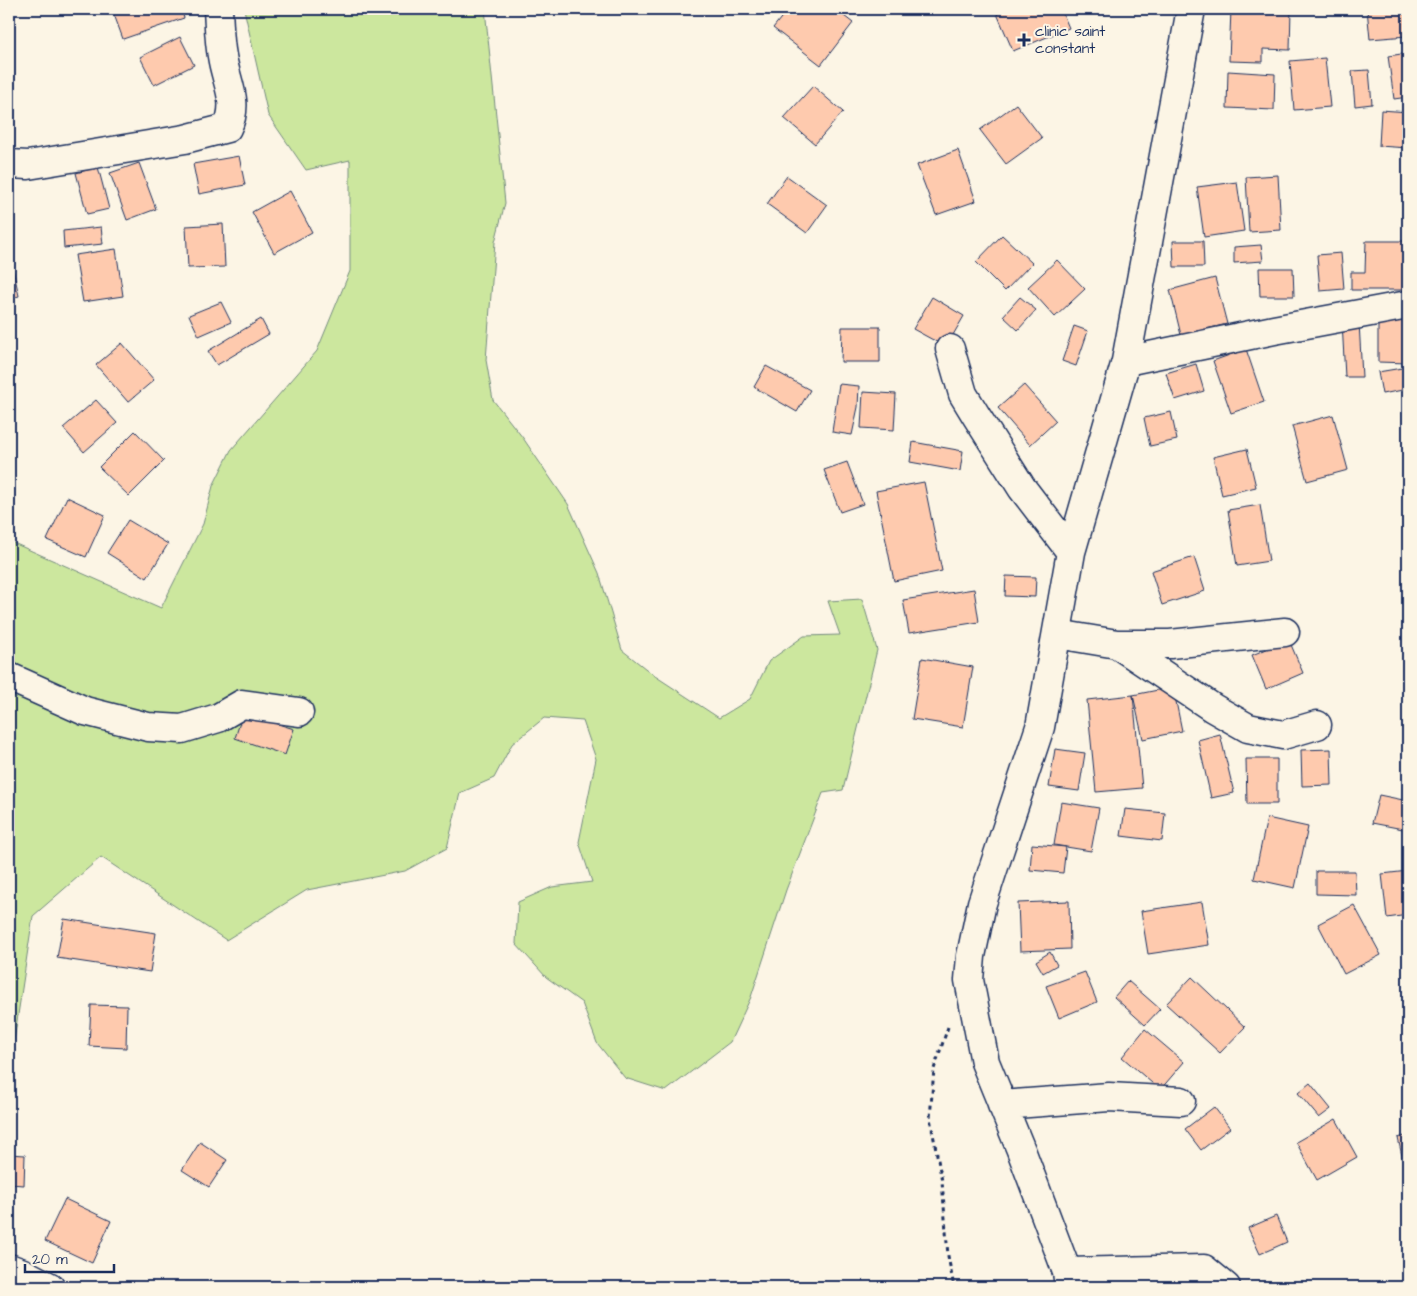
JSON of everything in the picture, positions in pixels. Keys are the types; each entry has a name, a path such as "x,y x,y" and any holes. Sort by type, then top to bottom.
{"street":[{"path":"9,164 28,165 185,139 228,128 233,117 233,102 222,56 218,9"},
{"path":"1191,9 1126,360 1071,552 1040,727 982,903 971,956 969,980 985,1062 1068,1280 1204,1269 1226,1287"},
{"path":"1126,360 1408,305"},
{"path":"950,349 963,394 1022,488 1071,552"},
{"path":"1057,634 1117,644 1170,644 1285,632"},
{"path":"1117,644 1213,708 1248,728 1283,734 1317,726"},
{"path":"9,677 85,711 148,727 182,730 218,718 242,704 298,712"},
{"path":"1002,1105 1109,1096 1181,1101"},
{"path":"9,1268 50,1287"}],"path":[{"path":"949,1022 934,1069 930,1118 942,1181 948,1256 954,1287"}],"green space":[{"path":"244,9 485,9 505,203 495,242 486,360 493,400 523,438 568,504 599,573 622,650 655,676 719,718 750,699 769,661 804,636 840,635 828,601 862,599 877,650 843,790 823,793 786,890 751,997 730,1042 666,1091 625,1078 597,1043 582,1003 546,977 516,944 518,902 552,887 592,882 579,842 596,759 583,721 544,718 512,744 494,778 460,793 447,848 405,871 307,890 226,940 101,857 33,916 9,1074 9,541 161,608 203,524 213,486 231,450 317,351 350,271 350,160 306,170 268,115"}],"building":[{"path":"112,9 181,9 184,18 123,39"},
{"path":"788,9 835,9 853,23 821,65 773,28"},
{"name":"clinic saint constant","path":"995,9 1061,9 1069,28 1013,51"},
{"path":"1231,9 1291,9 1290,50 1263,49 1263,62 1229,61"},
{"path":"1367,9 1405,9 1407,36 1370,39"},
{"path":"180,37 194,65 154,85 140,57"},
{"path":"1408,53 1408,97 1394,99 1388,56"},
{"path":"1325,58 1330,107 1294,110 1290,61"},
{"path":"1369,70 1372,104 1355,106 1352,71"},
{"path":"1228,71 1275,74 1274,110 1227,108"},
{"path":"813,86 843,112 815,144 784,118"},
{"path":"1016,104 1042,138 1006,164 980,130"},
{"path":"1381,110 1408,112 1408,148 1379,146"},
{"path":"958,150 976,201 936,215 917,165"},
{"path":"239,156 245,185 199,194 193,164"},
{"path":"139,163 156,209 127,220 110,173"},
{"path":"98,167 109,209 87,214 76,173"},
{"path":"1278,175 1281,230 1249,232 1246,177"},
{"path":"787,176 827,205 807,233 767,204"},
{"path":"1237,182 1244,231 1204,237 1197,187"},
{"path":"290,191 312,232 274,253 252,212"},
{"path":"223,224 225,267 188,268 186,226"},
{"path":"101,227 103,244 64,248 63,231"},
{"path":"1002,235 1032,263 1005,291 976,262"},
{"path":"1173,241 1203,241 1204,267 1174,267"},
{"path":"1366,241 1408,241 1408,290 1351,290 1351,272 1365,272"},
{"path":"1261,245 1263,261 1234,263 1234,247"},
{"path":"116,249 123,296 83,302 75,255"},
{"path":"9,250 19,296 9,299"},
{"path":"1341,253 1344,289 1320,291 1317,255"},
{"path":"1057,260 1085,289 1055,317 1028,287"},
{"path":"1259,268 1293,268 1294,296 1260,296"},
{"path":"1215,278 1227,324 1181,335 1170,290"},
{"path":"932,297 964,316 946,347 913,329"},
{"path":"1020,297 1036,310 1018,330 1003,316"},
{"path":"221,302 231,322 199,336 189,315"},
{"path":"1378,318 1408,318 1408,363 1378,362"},
{"path":"261,319 269,334 217,365 208,351"},
{"path":"1342,322 1359,322 1362,377 1345,377"},
{"path":"1074,326 1088,331 1076,366 1062,361"},
{"path":"842,327 880,327 880,362 841,362"},
{"path":"122,343 154,380 128,402 96,365"},
{"path":"1246,349 1264,402 1231,413 1213,361"},
{"path":"1196,364 1204,391 1175,400 1166,373"},
{"path":"766,366 810,390 797,412 754,387"},
{"path":"1408,367 1408,389 1382,394 1378,372"},
{"path":"839,384 859,386 858,407 852,435 832,432"},
{"path":"1024,385 1056,421 1030,445 998,408"},
{"path":"863,392 896,394 894,430 861,428"},
{"path":"96,400 117,423 84,452 63,428"},
{"path":"1171,412 1177,440 1150,446 1144,418"},
{"path":"1333,415 1348,470 1307,481 1292,426"},
{"path":"135,431 164,461 129,496 99,467"},
{"path":"913,442 963,451 960,471 910,462"},
{"path":"1247,449 1256,487 1222,495 1213,457"},
{"path":"847,462 863,504 840,512 824,470"},
{"path":"924,482 942,571 894,581 876,491"},
{"path":"67,497 105,515 86,557 47,540"},
{"path":"1260,505 1269,561 1237,566 1228,510"},
{"path":"128,520 168,544 147,578 107,553"},
{"path":"1194,557 1205,591 1162,605 1151,571"},
{"path":"1006,576 1036,577 1035,597 1005,596"},
{"path":"974,589 979,622 909,633 903,600"},
{"path":"1289,640 1303,673 1266,689 1252,655"},
{"path":"922,658 973,667 963,727 912,719"},
{"path":"1173,687 1182,731 1143,739 1133,695"},
{"path":"1133,695 1142,788 1096,792 1087,700"},
{"path":"243,713 294,729 285,755 235,738"},
{"path":"1220,734 1234,793 1211,798 1198,740"},
{"path":"1055,749 1085,753 1079,791 1049,787"},
{"path":"1331,749 1332,785 1302,786 1301,750"},
{"path":"1246,759 1277,759 1277,804 1247,804"},
{"path":"1379,795 1408,801 1408,830 1372,823"},
{"path":"1061,802 1099,808 1091,851 1054,845"},
{"path":"1125,809 1165,813 1162,841 1121,836"},
{"path":"1267,818 1308,827 1295,888 1254,879"},
{"path":"1032,844 1066,847 1063,873 1030,870"},
{"path":"1316,871 1355,871 1356,895 1316,894"},
{"path":"1408,871 1408,915 1387,918 1382,874"},
{"path":"1069,901 1070,949 1020,951 1018,903"},
{"path":"1202,902 1209,945 1148,954 1141,911"},
{"path":"1354,905 1381,955 1344,974 1318,924"},
{"path":"64,919 156,933 150,972 57,958"},
{"path":"1050,952 1057,965 1043,973 1036,961"},
{"path":"1085,972 1097,1002 1059,1018 1046,986"},
{"path":"1192,977 1245,1027 1220,1053 1166,1004"},
{"path":"1128,981 1160,1009 1145,1025 1114,997"},
{"path":"91,1005 127,1006 126,1048 89,1046"},
{"path":"1145,1029 1184,1062 1160,1090 1122,1057"},
{"path":"1310,1083 1331,1109 1319,1118 1298,1093"},
{"path":"1214,1107 1230,1128 1201,1150 1185,1129"},
{"path":"1336,1119 1357,1157 1317,1180 1296,1142"},
{"path":"1408,1135 1408,1164 1404,1165 1398,1138"},
{"path":"200,1142 227,1160 209,1187 182,1170"},
{"path":"9,1154 25,1155 24,1185 9,1184"},
{"path":"65,1199 111,1221 92,1263 45,1241"},
{"path":"1276,1216 1287,1242 1260,1254 1248,1228"},
{"path":"1301,1281 1302,1287 1279,1287 1279,1286"}],"place":[{"name":"clinic saint constant","path":"1024,40"}]}
